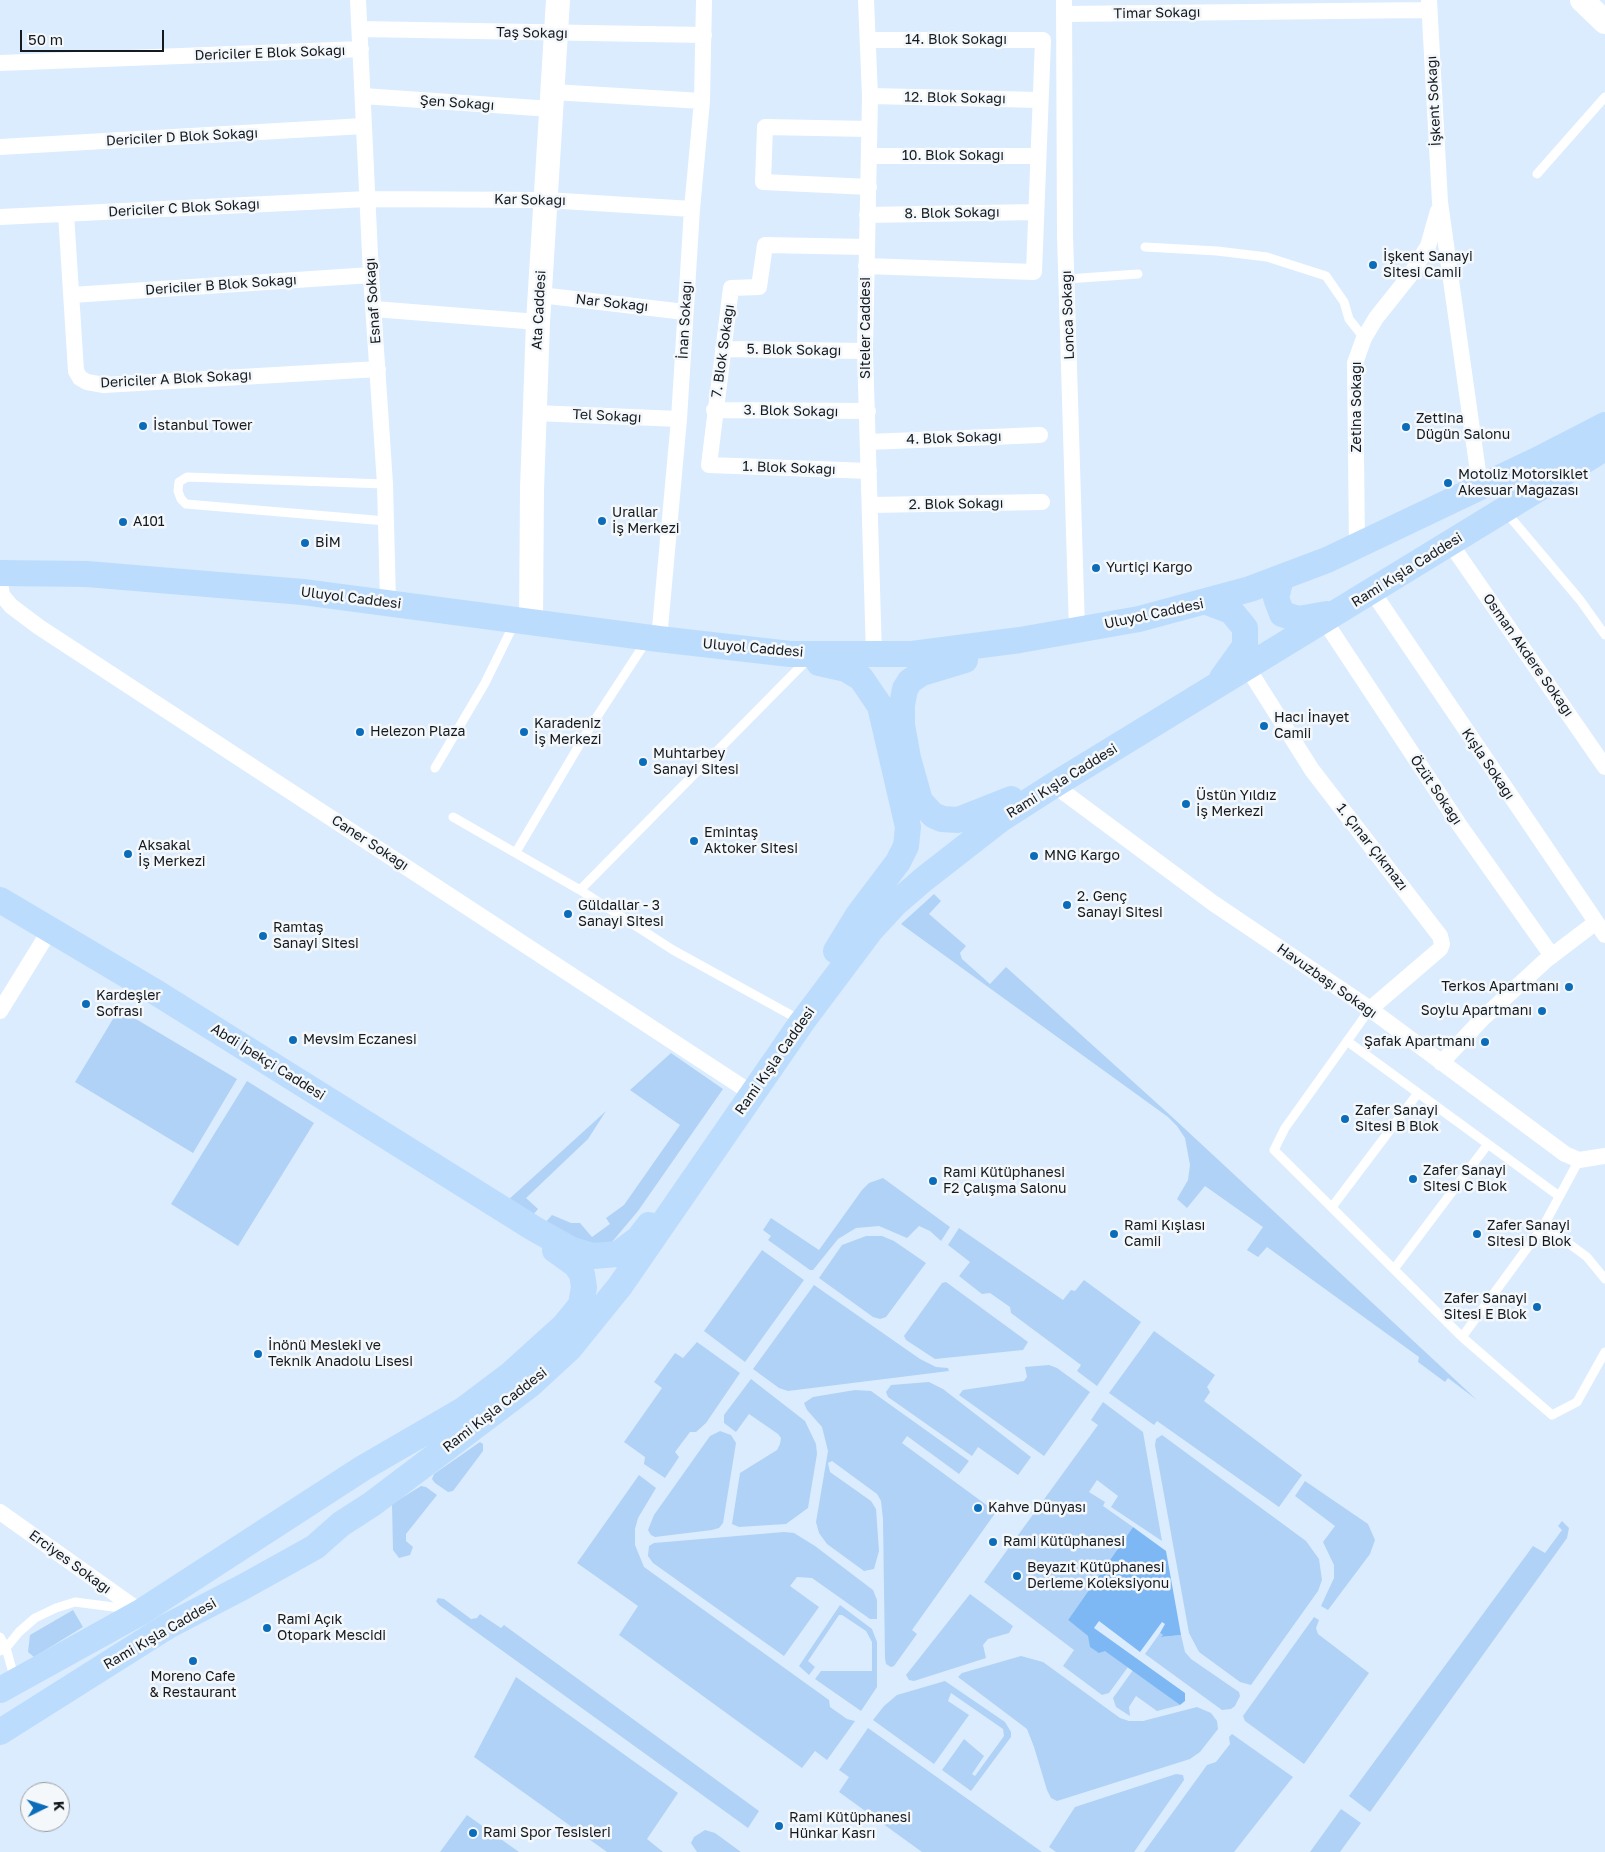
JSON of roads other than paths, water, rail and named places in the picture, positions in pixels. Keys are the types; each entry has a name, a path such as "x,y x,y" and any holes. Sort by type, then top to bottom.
{"main road":[{"path":"1480,486 1605,425"},
{"name":"Rami Kışla Caddesi","path":"0,1732 168,1626 243,1588 315,1547 341,1524 372,1504 532,1384 569,1349 620,1286 804,1018 871,930 895,904 966,845 1054,785 1605,448"},
{"name":"Uluyol Caddesi","path":"0,573 87,574 294,591 524,620 654,639 799,656 912,654 1020,640 1077,630 1139,619 1207,602 1281,578 1357,546 1480,486"},
{"path":"1281,578 1276,598 1282,614 1298,619 1332,616"},
{"path":"1207,602 1231,611 1245,628 1246,638 1238,656 1214,688"},
{"path":"1020,640 980,656 936,667 910,681 905,689 902,705 902,726 908,758 920,801 932,814 942,819 958,820 973,816 1033,791 1054,785"},
{"path":"799,656 846,669 861,678 880,706 908,827 906,846 898,862 838,947 804,1018"},
{"name":"Abdi İpekçi Caddesi","path":"0,900 397,1142 533,1228"},
{"path":"533,1228 585,1255 603,1257 618,1254 638,1239 704,1149 722,1137"},
{"name":"Rami Kışla Caddesi","path":"8,1686 141,1612 364,1468 470,1405 512,1373 564,1326 581,1305 584,1287 582,1274 576,1265 550,1247 533,1228"},
{"path":"141,1612 160,1624 168,1626"}],"street":[{"name":"Esnaf Sokağı","path":"358,0 371,275 385,484 388,602"},
{"name":"Ata Caddesi","path":"524,620 532,489 538,322 558,0"},
{"name":"İnan Sokağı","path":"654,639 679,419 692,209 702,101 704,0"},
{"name":"Siteler Caddesi","path":"866,0 870,96 865,351 874,655"},
{"path":"1582,0 1605,22"},
{"name":"Timar Sokağı","path":"1064,7 1429,5"},
{"name":"İşkent Sokağı","path":"1429,5 1440,202"},
{"name":"Lonca Sokağı","path":"1064,7 1067,279 1077,630"},
{"name":"Taş Sokağı","path":"360,29 556,34 704,35"},
{"name":"14. Blok Sokağı","path":"869,40 1043,40 1040,100"},
{"name":"Dericiler E Blok Sokağı","path":"0,64 361,50"},
{"name":"Şen Sokağı","path":"363,96 552,101 702,101"},
{"name":"12. Blok Sokağı","path":"870,96 1040,100"},
{"path":"866,266 1034,272 1040,100"},
{"name":"Dericiler D Blok Sokağı","path":"0,147 364,126"},
{"path":"868,187 763,182 765,127 869,129"},
{"name":"10. Blok Sokağı","path":"869,156 1038,156"},
{"name":"Kar Sokağı","path":"368,199 546,200 692,209"},
{"name":"Dericiler C Blok Sokağı","path":"0,217 368,199"},
{"path":"1440,202 1480,486"},
{"name":"Zetina Sokağı","path":"1357,546 1355,363 1364,338 1376,318 1411,274 1428,246 1435,227 1440,202"},
{"name":"8. Blok Sokağı","path":"867,215 1036,212"},
{"name":"Dericiler A Blok Sokağı","path":"66,214 76,371 80,378 87,382 104,385 378,369"},
{"name":"7. Blok Sokağı","path":"709,465 714,410 731,288 759,287 765,245 866,247"},
{"name":"Dericiler B Blok Sokağı","path":"72,295 371,275"},
{"name":"Nar Sokağı","path":"540,295 685,312"},
{"path":"374,309 538,322"},
{"name":"5. Blok Sokağı","path":"723,349 865,351"},
{"name":"3. Blok Sokağı","path":"714,410 868,412"},
{"name":"Tel Sokağı","path":"535,413 679,419"},
{"name":"4. Blok Sokağı","path":"868,442 1040,435"},
{"name":"1. Blok Sokağı","path":"709,465 869,471"},
{"name":"2. Blok Sokağı","path":"870,505 1042,502"},
{"name":"Osman Akdere Sokağı","path":"1450,543 1605,767"},
{"name":"Caner Sokağı","path":"0,583 2,595 11,606 39,627 753,1094"},
{"name":"Kışla Sokağı","path":"1372,591 1600,929"},
{"name":"Özüt Sokağı","path":"1332,616 1458,824 1552,956"},
{"name":"1. Çınar Çıkmazı","path":"1247,668 1312,770 1440,936 1442,944 1440,949 1370,1009"},
{"name":"Havuzbaşı Sokağı","path":"1054,785 1213,902 1370,1009 1521,1124 1565,1154 1578,1160"},
{"path":"1441,1063 1483,1018 1552,956 1600,929"},
{"path":"0,1011 50,930"},
{"path":"1578,1160 1603,1159"},
{"name":"Erciyes Sokağı","path":"0,1512 141,1612"}],"lane":[{"path":"1537,174 1605,98"},
{"path":"1145,247 1267,256 1326,276 1344,302 1349,320 1364,338"},
{"path":"1067,279 1138,274"},
{"path":"385,484 188,477 178,482 178,491 181,499 186,504 386,521"},
{"path":"1504,509 1580,600 1605,635"},
{"path":"435,768 524,620"},
{"path":"516,852 587,732 654,639"},
{"path":"580,890 799,656"},
{"path":"453,817 580,890 673,950 804,1018"},
{"path":"1370,1009 1285,1128 1274,1150 1462,1337 1552,1415 1576,1402 1605,1352"},
{"path":"1348,1041 1559,1196"},
{"path":"1332,1207 1418,1093"},
{"path":"1394,1269 1488,1144"},
{"path":"1462,1337 1544,1225 1578,1160"},
{"path":"1544,1225 1586,1257 1605,1279"},
{"path":"3,1650 35,1618 75,1602 118,1606 141,1612"},
{"path":"0,1637 8,1686"}],"place":[{"name":"İşkent Sanayi Sitesi Camii","path":"1373,265"},
{"name":"İstanbul Tower","path":"143,426"},
{"name":"Zettina Düğün Salonu","path":"1406,427"},
{"name":"Motoliz Motorsiklet Akesuar Mağazası","path":"1448,483"},
{"name":"Urallar İş Merkezi","path":"602,521"},
{"name":"A101","path":"123,522"},
{"name":"BİM","path":"305,543"},
{"name":"Yurtiçi Kargo","path":"1096,568"},
{"name":"Hacı İnayet Camii","path":"1264,726"},
{"name":"Helezon Plaza","path":"360,732"},
{"name":"Karadeniz İş Merkezi","path":"524,732"},
{"name":"Muhtarbey Sanayi Sitesi","path":"643,762"},
{"name":"Üstün Yıldız İş Merkezi","path":"1186,804"},
{"name":"Emintaş Aktoker Sitesi","path":"694,841"},
{"name":"Aksakal İş Merkezi","path":"128,854"},
{"name":"MNG Kargo","path":"1034,856"},
{"name":"2. Genç Sanayi Sitesi","path":"1067,905"},
{"name":"Güldallar - 3 Sanayi Sitesi","path":"568,914"},
{"name":"Ramtaş Sanayi Sitesi","path":"263,936"},
{"name":"Terkos Apartmanı","path":"1569,987"},
{"name":"Kardeşler Sofrası","path":"86,1004"},
{"name":"Soylu Apartmanı","path":"1542,1011"},
{"name":"Mevsim Eczanesi","path":"293,1040"},
{"name":"Şafak Apartmanı","path":"1485,1042"},
{"name":"Zafer Sanayi Sitesi B Blok","path":"1345,1119"},
{"name":"Zafer Sanayi Sitesi C Blok","path":"1413,1179"},
{"name":"Rami Kütüphanesi F2 Çalışma Salonu","path":"933,1181"},
{"name":"Rami Kışlası Camii","path":"1114,1234"},
{"name":"Zafer Sanayi Sitesi D Blok","path":"1477,1234"},
{"name":"Zafer Sanayi Sitesi E Blok","path":"1537,1307"},
{"name":"İnönü Mesleki ve Teknik Anadolu Lisesi","path":"258,1354"},
{"name":"Kahve Dünyası","path":"978,1508"},
{"name":"Rami Kütüphanesi","path":"993,1542"},
{"name":"Beyazıt Kütüphanesi Derleme Koleksiyonu","path":"1017,1576"},
{"name":"Rami Açık Otopark Mescidi","path":"267,1628"},
{"name":"Moreno Cafe & Restaurant","path":"193,1661"},
{"name":"Rami Kütüphanesi Hünkar Kasrı","path":"779,1826"},
{"name":"Rami Spor Tesisleri","path":"473,1833"}]}
